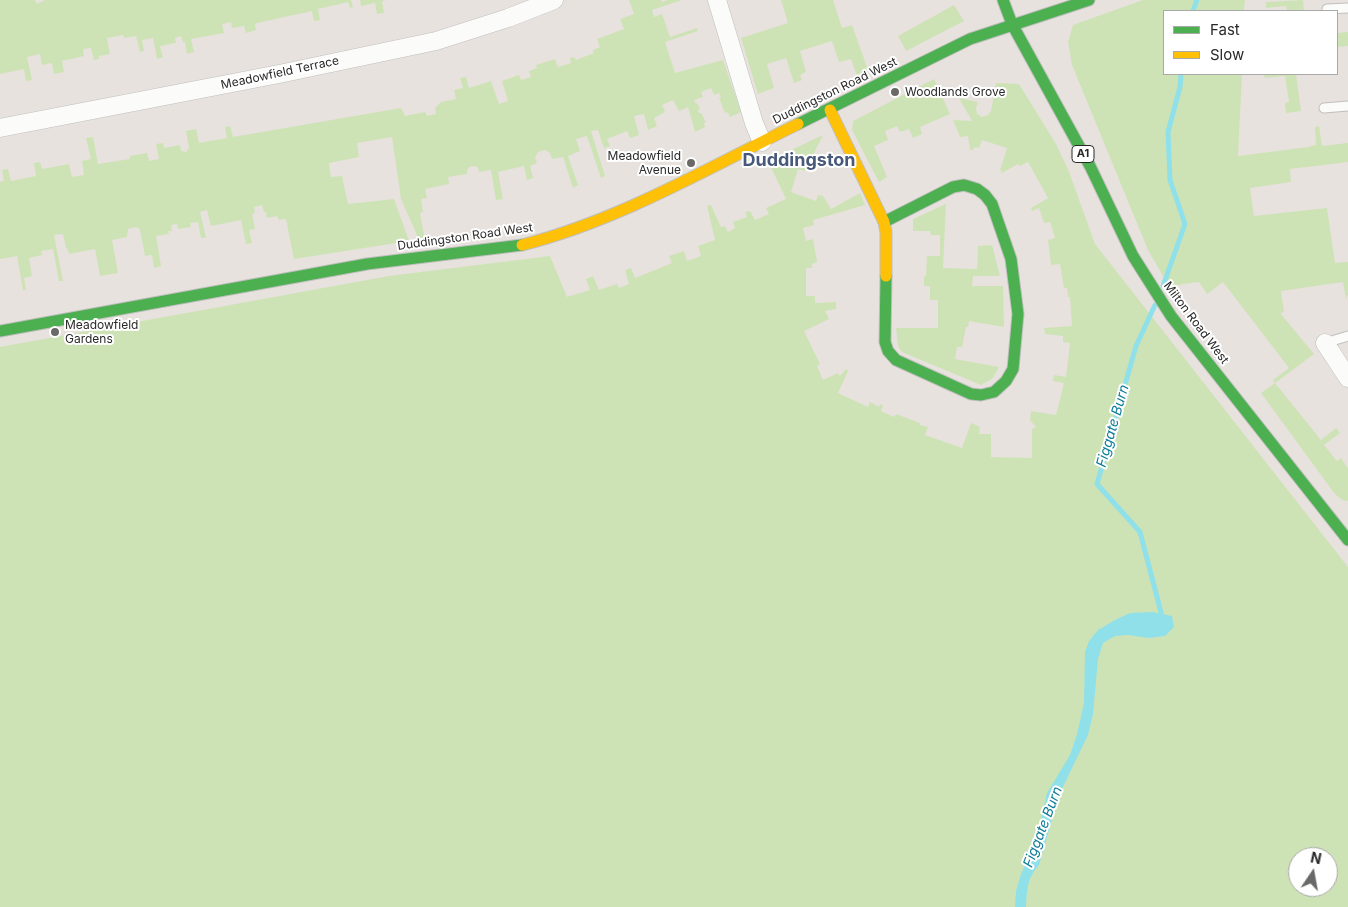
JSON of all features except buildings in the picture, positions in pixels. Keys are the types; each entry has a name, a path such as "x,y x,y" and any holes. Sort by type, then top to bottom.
{"street":[{"name":"Meadowfield Terrace","path":"0,128 260,78 436,41 508,18 554,0"},
{"path":"717,0 754,123 762,142"},
{"name":"A1","path":"1003,0 1012,24"},
{"name":"Duddingston Road West","path":"0,331 367,264 538,242 612,215 970,40 1012,24 1089,0"},
{"name":"Milton Road West","path":"1012,24 1090,166 1133,256 1165,307 1348,540"},
{"path":"830,110 884,222 886,232 885,342 888,352 896,360 971,394 981,395 994,392 1006,382 1013,368 1018,314 1011,259 992,204 977,189 964,185 953,186 884,222"},
{"path":"1326,344 1348,378"}],"lane":[{"path":"1328,9 1348,8"},
{"path":"1324,108 1348,106"},
{"path":"1326,344 1348,336"}],"green space":[{"path":"1,0 35,0 37,4 45,0 351,0 353,7 350,8 348,2 318,9 320,20 314,21 312,11 257,23 255,24 256,30 246,33 244,26 232,28 231,22 222,24 224,33 191,39 194,52 187,54 185,42 183,42 181,36 175,38 176,43 160,46 163,57 157,59 153,38 142,40 144,51 140,52 136,36 124,38 123,35 107,38 110,54 99,56 99,59 94,60 91,48 83,49 84,56 62,61 64,72 54,74 52,63 42,65 40,54 27,57 32,80 26,81 24,69 0,74"},
{"path":"360,0 387,0 382,1 384,13 377,14 375,3 361,6"},
{"path":"629,0 661,0 662,2 682,0 652,10 654,17 662,14 670,37 697,28 698,31 665,42 675,73 723,60 741,112 730,117 728,112 725,113 719,93 714,95 711,88 701,92 703,97 694,100 700,109 698,110 699,113 701,113 706,122 704,123 705,127 695,132 688,107 679,111 673,100 662,105 665,112 654,118 657,126 648,130 644,114 634,116 639,135 630,138 627,131 607,139 610,146 604,148 598,130 591,131 605,176 601,178 587,136 576,139 580,151 568,156 578,185 573,188 563,157 552,159 550,153 545,150 538,152 535,157 537,163 530,166 533,178 527,180 524,166 498,172 503,199 496,200 491,170 479,172 475,166 469,167 467,174 448,177 449,184 425,189 427,198 421,199 423,212 420,213 425,241 420,242 401,199 392,137 357,143 359,157 329,163 331,177 342,176 348,204 394,199 409,241 294,259 286,219 279,220 277,216 267,218 262,205 254,207 255,213 252,214 255,229 249,230 252,243 246,244 241,220 211,226 207,210 200,212 206,238 201,238 198,222 190,223 191,227 178,229 177,224 171,225 172,231 168,231 169,234 156,236 161,266 154,268 152,255 145,256 140,230 137,227 128,229 127,237 112,240 118,273 100,276 95,249 69,254 63,234 54,235 63,281 59,281 53,249 41,251 42,255 29,258 32,276 24,278 26,290 23,290 17,256 0,259 0,182 4,181 2,170 8,169 11,181 36,176 34,163 40,162 42,169 69,164 72,177 84,175 82,161 91,159 86,138 93,137 98,164 130,159 130,156 147,153 149,161 159,159 156,144 163,143 164,148 180,145 181,151 186,152 189,148 186,131 196,129 199,143 227,138 225,127 230,126 233,137 401,108 405,116 425,112 427,116 436,114 435,108 441,102 456,99 454,90 463,88 460,78 466,77 469,88 491,81 499,104 508,101 502,81 519,75 521,80 531,77 529,71 537,68 536,65 555,59 558,67 571,63 570,58 574,57 576,60 594,53 593,50 600,47 597,39 624,29 620,19 634,14"},
{"path":"781,0 833,0 842,28 852,25 868,70 857,76 851,59 839,62 832,41 800,51 806,72 800,75 802,80 794,83 786,58 767,64 774,88 758,94 741,38 788,23"},
{"path":"1143,0 1245,0 1244,10 1163,10 1163,75 1242,75 1238,156 1316,145 1315,127 1319,126 1322,146 1348,143 1348,162 1290,169 1291,182 1250,188 1254,216 1327,208 1335,263 1348,262 1348,294 1346,299 1343,282 1281,291 1284,312 1280,313 1314,354 1275,383 1273,380 1289,368 1223,282 1207,294 1199,282 1177,285 1167,283 1148,250 1072,65 1068,42 1073,25"},
{"path":"1303,0 1304,10 1287,10 1286,6 1266,8 1266,2"},
{"path":"954,5 964,21 906,51 898,36"},
{"path":"1348,32 1348,46 1338,47 1338,33"},
{"path":"1264,75 1296,75 1301,111 1286,113 1285,103 1289,102 1285,76 1265,78"},
{"path":"934,79 950,114 920,127 922,134 913,138 909,129 900,132 897,126 885,131 888,140 874,146 887,177 879,182 852,130 853,121"},
{"path":"996,83 1019,84 1056,144 1068,169 1095,244 1348,567 1348,907 0,907 0,347 389,276 550,256 567,297 590,290 586,279 593,276 599,290 617,284 619,288 629,284 625,270 631,268 635,278 672,263 669,256 684,251 687,261 701,256 698,246 715,240 707,206 711,205 721,227 725,226 728,232 735,228 733,222 747,217 745,212 750,211 755,220 769,214 766,208 786,199 768,161 823,135 805,171 798,169 791,192 816,201 818,195 823,196 831,209 860,193 865,205 813,220 814,225 803,228 806,241 813,239 817,262 812,264 812,268 806,268 806,296 815,296 815,303 836,302 836,309 825,311 829,319 804,331 820,364 817,366 823,380 838,373 840,376 846,369 848,371 838,393 868,407 870,402 879,407 880,404 883,406 881,411 894,417 896,414 920,423 920,425 928,427 925,435 962,448 971,423 980,427 979,434 991,434 991,457 1032,458 1032,429 1036,427 1030,420 1031,411 1056,415 1064,383 1053,381 1054,375 1066,377 1070,343 1063,342 1063,336 1045,334 1044,328 1072,326 1070,297 1068,297 1067,288 1064,288 1060,264 1051,265 1048,240 1055,238 1050,222 1044,223 1039,208 1032,211 1031,208 1048,198 1028,162 1020,166 1018,164 1000,174 1007,148 982,140 979,148 974,147 973,150 970,150 968,136 960,137 953,120 972,121 959,98 978,102 977,114 982,117 988,115 991,111"},
{"path":"946,204 943,268 977,269 978,246 992,245 1000,276 973,276 972,286 1003,286 1004,327 969,321 962,347 957,347 955,359 999,367 993,378 981,385 902,352 898,346 896,328 938,328 938,300 930,300 930,286 924,286 924,276 926,276 927,256 940,256 940,235 931,235 930,231 913,231 913,219"},
{"path":"1275,383 1321,440 1336,428 1340,433 1324,445 1337,461 1341,458 1348,468 1348,501 1342,500 1334,493 1261,393"}],"water":[{"path":"1152,612 1172,616 1174,627 1165,636 1149,638 1128,635 1115,636 1103,643 1098,659 1093,714 1088,735 1059,795 1039,865 1028,884 1026,907 1015,907 1016,891 1021,874 1037,837 1047,793 1070,755 1077,734 1084,703 1085,652 1089,641 1098,630 1130,613"}],"waterway":[{"name":"Figgate Burn","path":"1193,10 1197,0"},
{"name":"Figgate Burn","path":"1163,286 1185,224 1170,180 1168,132 1180,87 1181,75"},
{"name":"Figgate Burn","path":"1155,305 1136,346 1097,484 1140,532 1163,620"}],"traffic: fast":[{"path":"1003,0 1012,24 1090,166 1133,256 1171,316 1348,540"},
{"path":"798,124 970,39 1089,0"},
{"path":"884,222 953,187 964,185 977,189 992,204 1011,259 1018,314 1013,369 1006,381 994,392 981,395 971,394 896,360 888,351 885,342 886,276"},
{"path":"0,331 367,264 522,245"}],"traffic: slow":[{"path":"830,110 884,222 886,232 886,276"},
{"path":"522,245 594,222 629,207 663,192 798,124"}],"place":[{"name":"Woodlands Grove","path":"895,92"},
{"name":"Meadowfield Avenue","path":"691,163"},
{"name":"Meadowfield Gardens","path":"55,332"}],"district":[{"name":"Duddingston","path":"799,161"}]}
